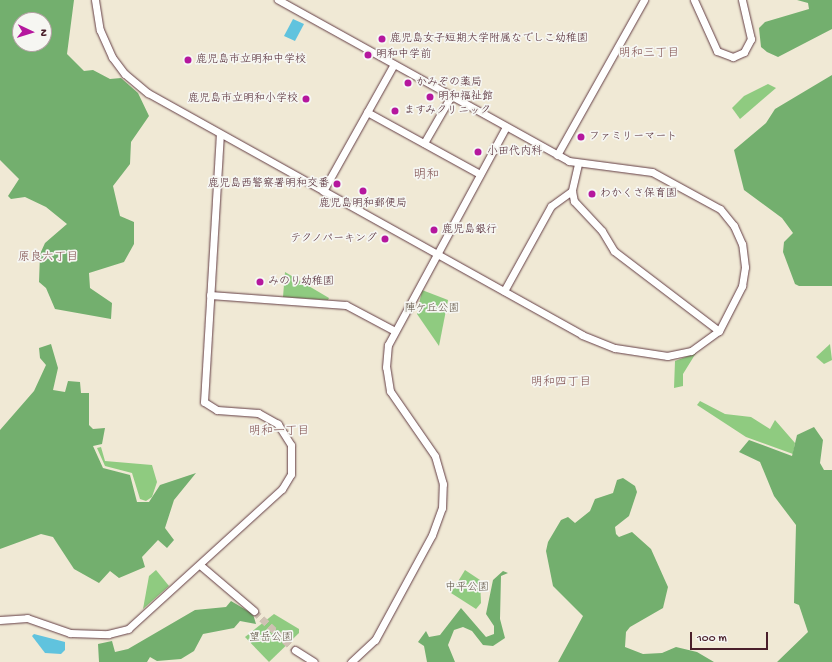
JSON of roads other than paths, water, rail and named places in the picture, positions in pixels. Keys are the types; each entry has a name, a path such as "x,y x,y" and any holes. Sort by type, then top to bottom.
{"street":[{"path":"95,0 100,30 125,74 148,93 582,335 615,348 676,355 702,345 719,331 742,286 745,267 742,244 727,216 712,204 652,172 578,164 557,155 278,0"},
{"path":"557,155 644,0"},
{"path":"694,0 718,52 732,57 744,52 751,39 742,0"},
{"path":"323,191 394,64"},
{"path":"424,143 451,96"},
{"path":"367,112 480,174"},
{"path":"351,662 375,640 432,536 442,508 443,484 435,456 390,391 386,356 394,330 506,127"},
{"path":"0,620 27,618 70,633 120,632 138,624 282,489 291,474 293,459 288,437 272,419 250,412 211,409 204,402 220,134"},
{"path":"578,164 572,191 577,207 602,231 626,263 719,331"},
{"path":"504,291 551,206 572,191"},
{"path":"210,295 346,304 394,330"},
{"path":"200,565 254,611"},
{"path":"295,650 314,662"}],"water":[{"path":"293,19 304,24 295,41 284,36"},
{"path":"34,634 65,642 65,650 61,654 45,653 32,636"}],"tunnel":[{"path":"254,611 295,650"}],"place":[{"name":"鹿児島女子短期大学附属なでしこ幼稚園","path":"382,39"},
{"name":"明和中学前","path":"368,55"},
{"name":"鹿児島市立明和中学校","path":"188,60"},
{"name":"かみぞの薬局","path":"408,83"},
{"name":"明和福祉館","path":"430,97"},
{"name":"鹿児島市立明和小学校","path":"306,99"},
{"name":"ますみクリニック","path":"395,111"},
{"name":"ファミリーマート","path":"581,137"},
{"name":"小田代内科","path":"478,152"},
{"name":"鹿児島西警察署明和交番","path":"337,184"},
{"name":"鹿児島明和郵便局","path":"363,191"},
{"name":"わかくさ保育園","path":"592,194"},
{"name":"鹿児島銀行","path":"434,230"},
{"name":"テクノパーキング","path":"385,239"},
{"name":"みのり幼稚園","path":"260,282"}],"district":[{"name":"明和三丁目","path":"649,55"},
{"name":"明和","path":"426,176"},
{"name":"原良六丁目","path":"48,259"},
{"name":"明和四丁目","path":"561,384"},
{"name":"明和一丁目","path":"279,433"}],"park label":[{"name":"陣ケ丘公園","path":"432,309"},
{"name":"中平公園","path":"467,588"},
{"name":"望岳公園","path":"271,638"}]}
